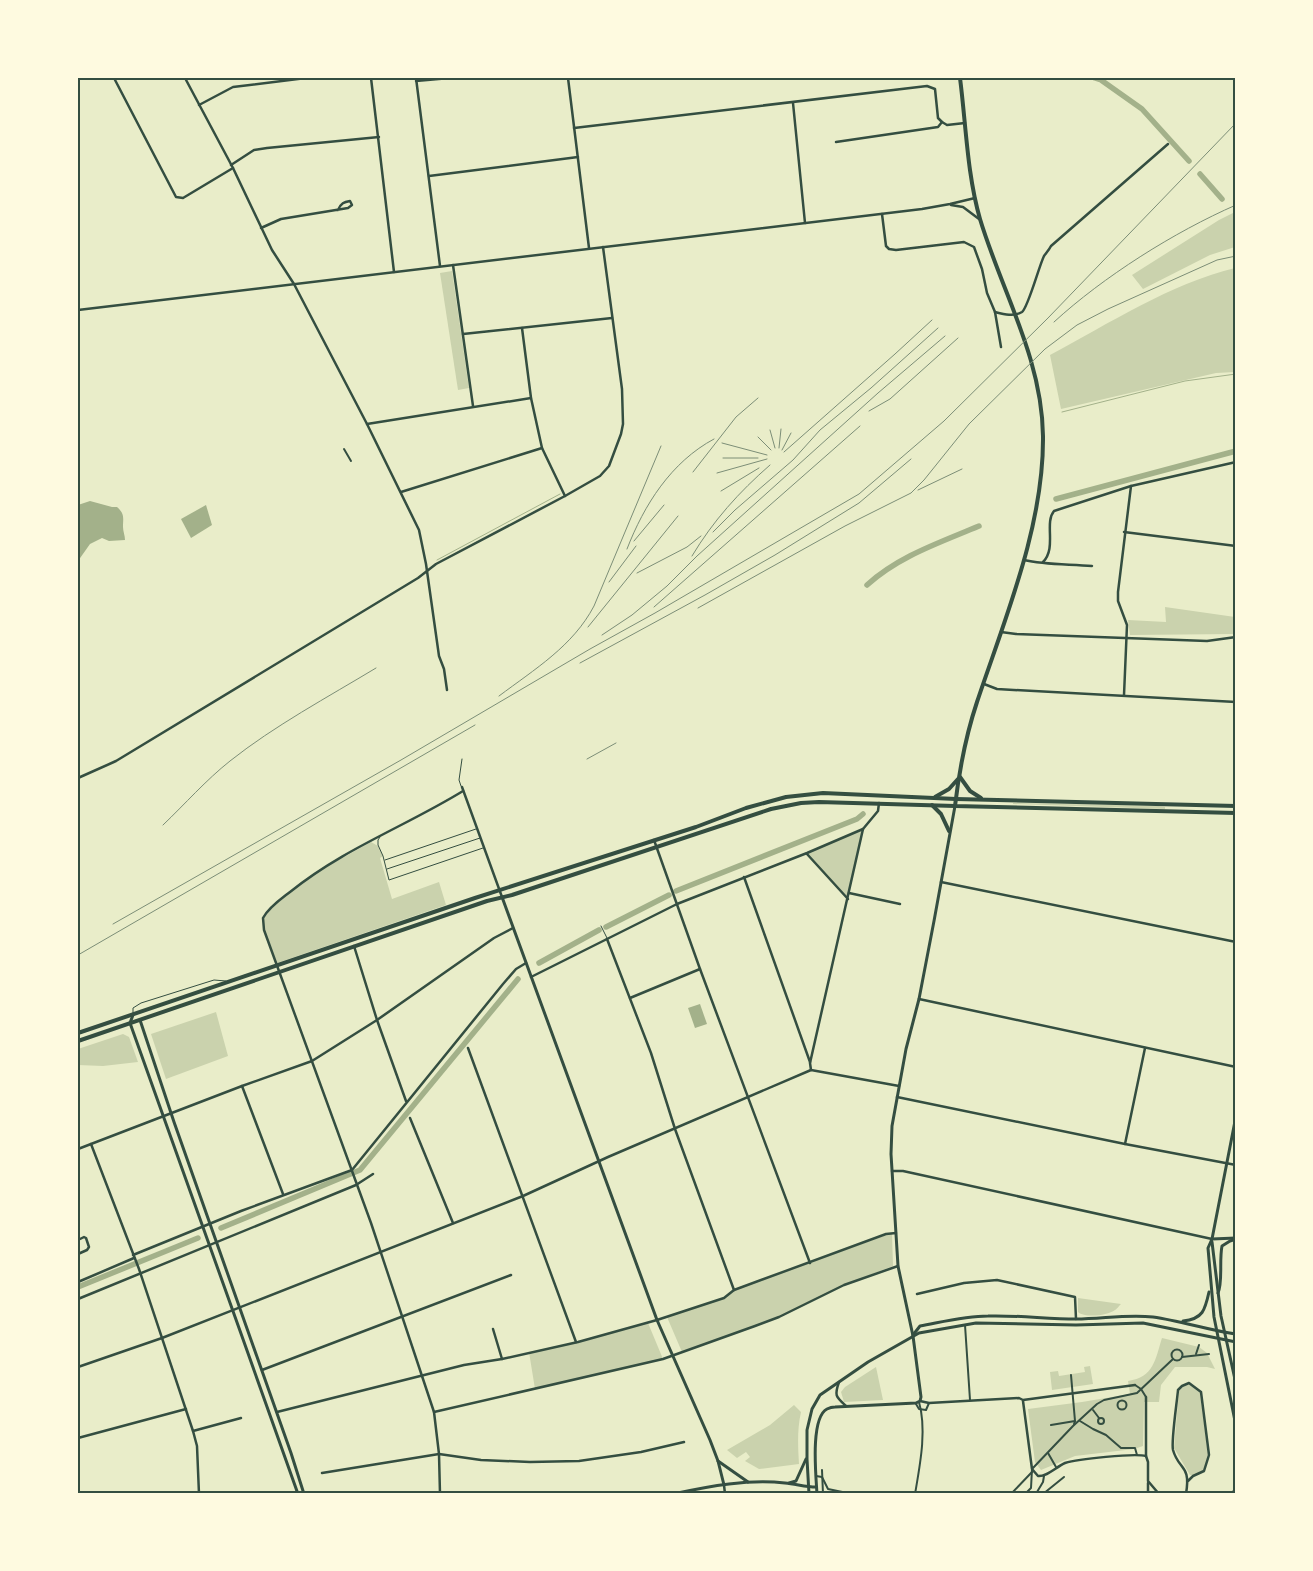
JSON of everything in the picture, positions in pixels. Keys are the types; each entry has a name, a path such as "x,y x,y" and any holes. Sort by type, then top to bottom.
{"main road":[{"path":"955,806 969,732 977,703 1028,542 1039,492 1042,453 1042,416 1035,376 1012,304 997,269 980,220 975,198 960,78"},
{"path":"935,797 949,789 960,777"},
{"path":"960,777 970,791 983,799"},
{"path":"78,1034 475,898 696,827 746,808 800,795 828,793 956,799 1236,806"},
{"path":"78,1042 279,974 354,946 784,806 819,802 1236,813"},
{"path":"932,805 941,814 949,831"}],"street":[{"path":"114,78 176,197 183,198 254,150 379,137"},
{"path":"185,78 232,166 272,250 294,284 367,424 419,530 439,656 444,669 447,690"},
{"path":"200,105 232,87 306,78"},
{"path":"371,78 394,272"},
{"path":"440,266 416,79 450,78"},
{"path":"568,78 589,248"},
{"path":"574,128 927,86 935,89 938,118 942,122 946,125 965,123"},
{"path":"793,103 805,223"},
{"path":"836,142 938,127 942,122"},
{"path":"995,312 1008,315 1020,313 1026,308 1031,288 1045,254 1051,246 1168,144"},
{"path":"429,176 578,157"},
{"path":"78,310 882,214 950,204 975,198"},
{"path":"261,228 281,219 338,210 348,208 352,205 350,201 344,202 338,210"},
{"path":"950,204 963,207 980,220"},
{"path":"882,214 886,246 889,249 896,250 964,242 974,247 995,312 1001,346"},
{"path":"78,778 123,756 436,564 600,476 609,466 623,424 622,389 603,247"},
{"path":"453,265 473,406"},
{"path":"463,334 612,318"},
{"path":"522,328 531,398 542,448 565,496"},
{"path":"367,424 531,398"},
{"path":"401,492 542,448"},
{"path":"344,449 351,461"},
{"path":"1043,562 1047,558 1051,533 1050,520 1054,511 1131,486 1236,462"},
{"path":"1124,696 1127,625 1118,601 1118,592 1131,486"},
{"path":"1124,532 1236,546"},
{"path":"1023,560 1034,563 1092,566"},
{"path":"1001,632 1207,641 1236,637"},
{"path":"984,684 997,689 1236,702"},
{"path":"462,787 657,1320 718,1461 725,1494"},
{"path":"440,1494 439,1454 434,1412 381,1252 279,974 264,930 263,918 266,913 313,874 382,834 463,791"},
{"path":"531,977 677,904 863,829 878,811 879,803"},
{"path":"915,1494 922,1454 922,1410 919,1409 919,1402 922,1393 913,1336 898,1266 892,1171 892,1126 955,806"},
{"path":"810,1063 863,829"},
{"path":"654,840 810,1263"},
{"path":"807,853 848,899"},
{"path":"744,877 811,1070"},
{"path":"940,882 1236,942"},
{"path":"849,893 900,904"},
{"path":"78,1149 172,1112 312,1062 377,1020 494,938 513,928"},
{"path":"607,939 658,1072 674,1129 734,1290"},
{"path":"354,946 377,1020 406,1102"},
{"path":"78,1282 202,1226 352,1171 503,984 516,969 526,963"},
{"path":"630,998 700,968"},
{"path":"918,999 1236,1067"},
{"path":"298,1494 130,1023 133,1015 140,1020 304,1494"},
{"path":"468,1048 576,1342"},
{"path":"1125,1144 1145,1048"},
{"path":"78,1367 162,1338 523,1196 608,1157 811,1070 899,1086"},
{"path":"242,1086 283,1195"},
{"path":"897,1097 1236,1165"},
{"path":"1236,1116 1212,1238 1208,1248 1210,1288 1218,1339 1236,1426"},
{"path":"410,1118 453,1223"},
{"path":"91,1144 140,1273 193,1431 197,1446 199,1494"},
{"path":"892,1171 913,1172 1212,1238 1236,1238"},
{"path":"78,1299 356,1185 373,1174"},
{"path":"277,1412 464,1365 502,1359 576,1342 657,1320 724,1298 734,1290 886,1234 896,1233"},
{"path":"78,1240 86,1238 89,1247 78,1254"},
{"path":"1212,1238 1218,1293 1236,1384"},
{"path":"1218,1293 1221,1287 1220,1266 1222,1246 1236,1238"},
{"path":"434,1412 673,1356 763,1323 844,1284 898,1266"},
{"path":"262,1370 511,1275"},
{"path":"917,1294 964,1283 997,1280 1075,1297 1076,1319"},
{"path":"1177,1321 1192,1320 1200,1315 1206,1307 1210,1288"},
{"path":"913,1336 918,1327 988,1316 1076,1319 1136,1316 1177,1321 1236,1334"},
{"path":"810,1494 807,1430 812,1409 820,1395 868,1362 913,1336 965,1324 1076,1325 1143,1323 1236,1342"},
{"path":"965,1324 970,1400"},
{"path":"493,1329 502,1359"},
{"path":"1196,1354 1200,1344"},
{"path":"1173,1360 1171,1354 1176,1350 1181,1352 1182,1357"},
{"path":"1012,1494 1073,1426 1104,1400 1137,1393 1173,1360 1196,1354 1209,1354"},
{"path":"1071,1374 1075,1421 1073,1426"},
{"path":"839,1381 836,1391 837,1398 846,1406"},
{"path":"1186,1494 1188,1480 1185,1469 1173,1449 1178,1390 1182,1386 1189,1384 1201,1392 1209,1455 1204,1471 1188,1480"},
{"path":"817,1494 814,1448 822,1413 828,1408 919,1402 1019,1398 1023,1400 1135,1385 1141,1389 1146,1397 1148,1494"},
{"path":"1023,1400 1032,1470 1031,1488 1025,1494"},
{"path":"922,1410 926,1410 928,1403"},
{"path":"78,1438 186,1409"},
{"path":"1093,1410 1099,1419 1099,1424"},
{"path":"193,1431 241,1418"},
{"path":"1093,1429 1104,1421 1101,1418 1099,1419"},
{"path":"1080,1420 1106,1435 1121,1448 1136,1448 1137,1456"},
{"path":"1050,1425 1075,1421"},
{"path":"322,1473 439,1454 500,1461 578,1461 640,1452 684,1442"},
{"path":"1048,1453 1056,1467"},
{"path":"1032,1470 1038,1476 1044,1476 1056,1467 1076,1461 1146,1456"},
{"path":"786,1483 796,1481 807,1458"},
{"path":"718,1461 749,1483"},
{"path":"822,1470 823,1494"},
{"path":"816,1476 822,1477"},
{"path":"1037,1492 1044,1476"},
{"path":"822,1477 828,1489 852,1494"},
{"path":"1043,1494 1064,1477"},
{"path":"1148,1481 1159,1494"},
{"path":"674,1494 724,1485 749,1483 786,1483 816,1487"},
{"path":"1231,1494 1236,1489"}],"lane":[{"path":"462,760 459,780 462,787"},
{"path":"384,860 476,829"},
{"path":"382,834 378,840 378,845 389,880 483,848"},
{"path":"387,870 480,838"},
{"path":"601,926 607,939"},
{"path":"133,1015 135,1006 149,1000 214,980 232,982"}],"shaded area":[{"path":"1235,212 1235,247 1210,255 1143,289 1132,275 1219,220"},
{"path":"1235,268 1235,372 1216,373 1061,409 1050,355 1164,294 1211,275"},
{"path":"452,271 469,388 458,390 440,273"},
{"path":"90,501 117,507 120,510 123,516 125,540 109,541 102,538 90,544 78,561 78,505"},
{"path":"206,505 212,525 191,538 181,519"},
{"path":"1165,607 1235,617 1235,634 1130,635 1128,620 1166,622"},
{"path":"1013,804 1158,806 1165,807 1165,809"},
{"path":"863,829 848,899 807,853"},
{"path":"371,842 378,846 383,856 380,858 392,899 439,882 446,905 277,963 264,930 264,917 275,905 301,884 328,866"},
{"path":"700,1004 707,1024 695,1028 688,1008"},
{"path":"216,1012 228,1056 166,1079 151,1034"},
{"path":"123,1034 129,1037 138,1062 103,1066 78,1065 78,1049"},
{"path":"892,1233 893,1266 844,1285 779,1317 682,1352 667,1317 724,1298 734,1290"},
{"path":"1078,1298 1121,1304 1116,1310 1107,1314 1086,1315 1078,1312"},
{"path":"648,1323 663,1359 535,1389 529,1352 578,1342"},
{"path":"1162,1338 1199,1347 1207,1353 1215,1369 1207,1367 1175,1367 1161,1385 1159,1402 1144,1402 1143,1446 1134,1449 1075,1456 1041,1470 1035,1462 1028,1409 1130,1394 1128,1381 1143,1376 1152,1366"},
{"path":"1090,1366 1093,1384 1052,1390 1050,1372 1058,1371 1059,1376 1085,1372 1084,1367"},
{"path":"876,1367 883,1400 844,1402 841,1392 845,1387"},
{"path":"1189,1384 1200,1393 1208,1455 1204,1471 1193,1475 1190,1475 1174,1448 1179,1391"},
{"path":"794,1405 801,1412 798,1432 799,1464 759,1469 745,1461 750,1457 746,1452 737,1458 727,1450 770,1425"}],"waterway":[{"path":"1095,78 1101,80 1142,109 1189,161"},
{"path":"1200,174 1222,199"},
{"path":"1062,412 1185,381 1236,374"},
{"path":"1056,499 1236,451"},
{"path":"437,560 560,494"},
{"path":"867,585 906,558 934,544 979,526"},
{"path":"676,891 857,819 863,814"},
{"path":"606,927 669,895"},
{"path":"539,963 599,930"},
{"path":"221,1228 360,1170 518,979"},
{"path":"78,1287 198,1238"}],"railway":[{"path":"113,924 401,760 859,494 944,421 1048,318 1236,123"},
{"path":"1054,322 1094,289 1140,257 1188,228 1236,205"},
{"path":"698,608 845,526 911,493 924,480 969,424 1045,349 1077,325 1217,260 1236,256"},
{"path":"784,452 932,320"},
{"path":"713,532 735,510 793,460 820,430 871,388 938,328"},
{"path":"602,635 632,615 667,586 697,556 878,393 945,336"},
{"path":"869,411 890,399 958,338"},
{"path":"693,472 736,417 758,398"},
{"path":"654,607 860,426"},
{"path":"779,448 781,429"},
{"path":"770,430 775,448"},
{"path":"782,450 791,433"},
{"path":"758,437 771,450"},
{"path":"627,549 642,516 672,472 714,439"},
{"path":"722,443 767,455"},
{"path":"499,696 552,656 585,620 594,606 661,446"},
{"path":"723,458 758,458"},
{"path":"717,473 767,459"},
{"path":"580,663 775,555 859,503 911,459"},
{"path":"692,556 727,508 770,465"},
{"path":"721,491 759,468"},
{"path":"918,490 962,469"},
{"path":"634,541 664,505"},
{"path":"588,627 678,516"},
{"path":"637,573 687,547 701,536"},
{"path":"609,582 636,546"},
{"path":"163,825 212,776 247,748 301,712 376,668"},
{"path":"78,955 475,725"},
{"path":"587,759 616,743"}]}
